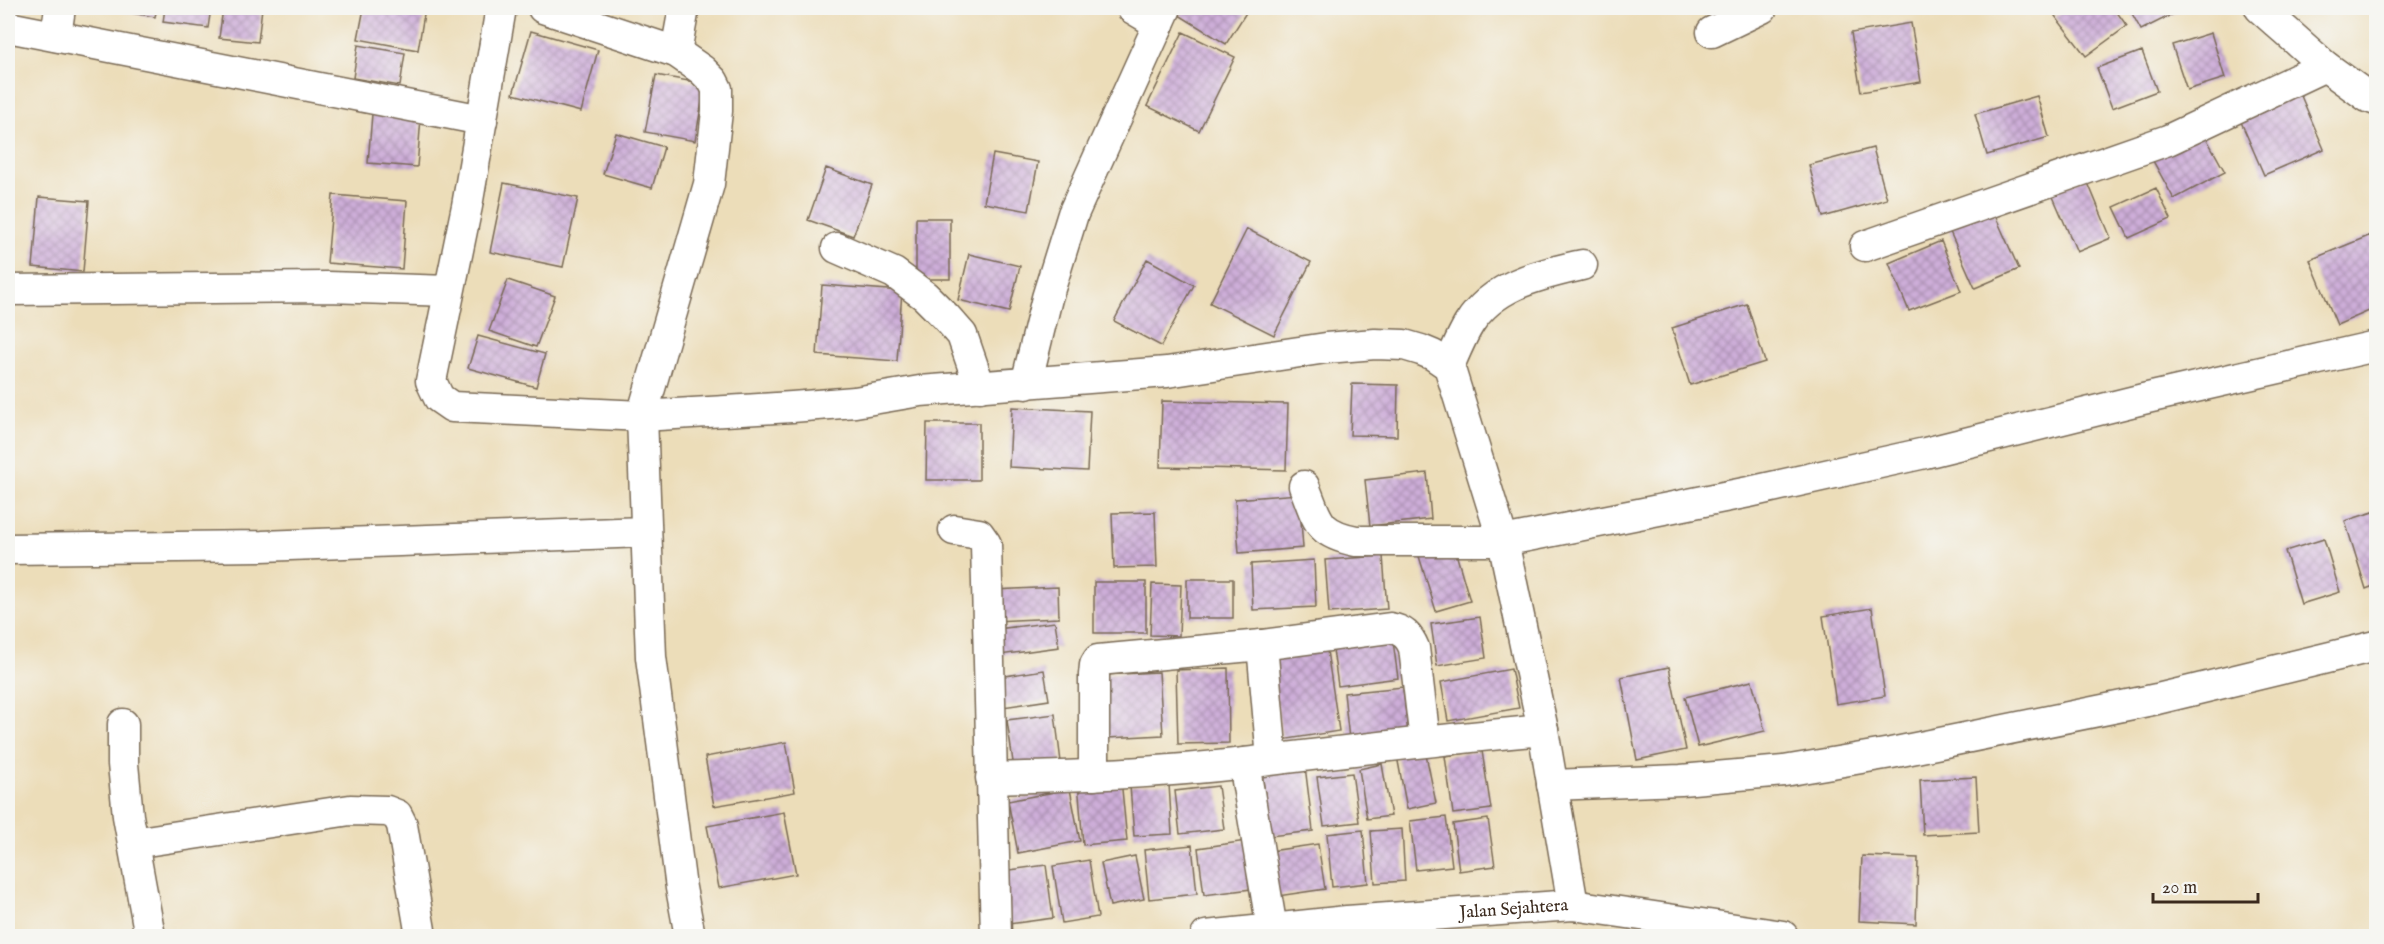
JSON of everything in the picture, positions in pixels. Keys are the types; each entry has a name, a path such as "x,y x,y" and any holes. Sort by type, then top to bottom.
{"street":[{"path":"501,8 467,206 431,381 439,398 452,407 642,416 855,402 920,391 1167,372 1326,348 1375,344 1404,345 1433,355 1449,366 1503,541 1543,730 1573,904"},
{"path":"543,8 676,52 713,81 717,89 717,111 709,184 642,416 651,657 681,888 690,936"},
{"path":"676,52 684,8"},
{"path":"1026,384 1047,298 1073,214 1162,16 1132,8"},
{"path":"1712,32 1762,8"},
{"path":"2259,8 2325,66 2376,100"},
{"path":"8,27 58,22 482,120"},
{"path":"1865,246 2168,140 2325,66"},
{"path":"837,248 894,273 939,310 962,335 980,387"},
{"path":"1449,366 1468,325 1487,302 1500,292 1530,277 1582,265"},
{"path":"8,290 328,286 449,291"},
{"path":"1304,486 1323,529 1340,538 1356,541 1503,541 1749,492 1902,458 2143,399 2376,346"},
{"path":"954,530 979,534 986,544 996,936"},
{"path":"8,549 262,546 645,532"},
{"path":"1094,775 1094,675 1098,660 1262,645 1390,628 1402,631 1411,640 1414,648 1425,741"},
{"path":"1262,645 1258,761 1272,929"},
{"path":"1552,785 1681,780 1784,771 1892,753 2157,699 2376,646"},
{"path":"123,724 123,765 133,843 150,936"},
{"path":"991,778 1094,775 1258,761 1425,741 1543,730"},
{"path":"133,843 350,810 387,811 397,815 402,825 421,936"},
{"name":"Jalan Sejahtera","path":"1206,936 1272,929 1346,929 1573,904 1783,936"}],"building":[{"path":"101,8 157,8 155,17"},
{"path":"165,8 211,8 208,28 163,22"},
{"path":"223,8 262,8 258,42 219,38"},
{"path":"364,8 425,8 418,50 358,39"},
{"path":"1184,8 1249,8 1226,44 1179,15"},
{"path":"2067,8 2114,8 2127,26 2086,56 2055,16"},
{"path":"2129,8 2185,8 2141,30"},
{"path":"1911,23 1921,82 1861,92 1851,33"},
{"path":"531,31 598,50 581,112 513,94"},
{"path":"1183,32 1235,57 1199,131 1147,106"},
{"path":"2211,33 2225,78 2187,90 2172,45"},
{"path":"358,45 405,53 400,86 353,78"},
{"path":"2142,51 2157,91 2112,108 2097,68"},
{"path":"656,75 705,84 695,141 645,132"},
{"path":"2298,89 2324,149 2264,175 2238,115"},
{"path":"2037,96 2049,137 1987,155 1975,114"},
{"path":"372,114 421,118 417,167 368,163"},
{"path":"2203,132 2225,172 2174,199 2152,159"},
{"path":"616,133 664,147 652,188 603,174"},
{"path":"1873,148 1887,199 1823,217 1809,165"},
{"path":"993,154 1038,162 1029,211 984,203"},
{"path":"826,168 872,185 853,236 808,220"},
{"path":"2086,178 2111,238 2077,252 2051,192"},
{"path":"504,183 578,198 563,267 490,252"},
{"path":"2156,188 2171,219 2129,238 2114,207"},
{"path":"333,195 407,201 402,269 327,263"},
{"path":"39,197 89,201 83,272 33,267"},
{"path":"1990,204 2019,269 1975,288 1946,223"},
{"path":"916,218 950,218 950,279 916,279"},
{"path":"1247,229 1311,262 1274,335 1210,303"},
{"path":"2371,235 2376,248 2376,308 2337,325 2310,260"},
{"path":"1941,241 1961,291 1909,311 1889,263"},
{"path":"969,254 1020,266 1009,312 958,300"},
{"path":"1147,259 1194,285 1161,346 1114,321"},
{"path":"508,280 555,296 536,347 489,331"},
{"path":"822,285 902,291 897,361 817,355"},
{"path":"1747,304 1765,362 1690,385 1672,328"},
{"path":"478,336 545,354 536,387 468,368"},
{"path":"1352,384 1398,385 1397,436 1350,435"},
{"path":"1162,401 1288,404 1286,470 1160,467"},
{"path":"1012,407 1090,411 1087,471 1009,467"},
{"path":"927,423 979,423 979,480 926,480"},
{"path":"1427,473 1431,519 1370,526 1365,480"},
{"path":"1299,494 1303,548 1239,553 1235,499"},
{"path":"2376,511 2376,585 2366,589 2345,521"},
{"path":"1155,512 1157,567 1114,568 1112,513"},
{"path":"2324,539 2340,592 2301,604 2285,551"},
{"path":"1453,543 1470,601 1436,611 1418,553"},
{"path":"1383,556 1387,609 1329,613 1325,560"},
{"path":"1314,560 1316,607 1253,610 1251,564"},
{"path":"1187,579 1233,579 1233,618 1187,618"},
{"path":"1094,582 1146,582 1146,633 1094,633"},
{"path":"1152,584 1181,585 1179,636 1150,635"},
{"path":"1058,587 1059,618 995,621 994,590"},
{"path":"1872,608 1885,696 1836,704 1823,616"},
{"path":"1480,617 1486,658 1437,666 1431,624"},
{"path":"1055,622 1059,647 1000,655 997,629"},
{"path":"1392,634 1398,678 1338,686 1332,642"},
{"path":"1326,644 1339,731 1282,740 1269,652"},
{"path":"1669,667 1686,750 1637,760 1621,677"},
{"path":"1228,668 1229,743 1178,744 1176,670"},
{"path":"1511,669 1519,708 1448,721 1441,682"},
{"path":"1044,670 1049,700 1003,707 998,677"},
{"path":"1159,672 1163,735 1108,738 1103,675"},
{"path":"1752,681 1765,731 1698,747 1685,697"},
{"path":"1403,687 1408,733 1349,739 1344,693"},
{"path":"1055,714 1061,762 1014,769 1007,720"},
{"path":"786,742 795,792 714,806 705,757"},
{"path":"1425,750 1436,803 1407,809 1397,756"},
{"path":"1482,751 1491,809 1453,814 1445,756"},
{"path":"1382,764 1391,816 1367,819 1359,769"},
{"path":"1305,766 1313,831 1270,836 1262,771"},
{"path":"1352,773 1359,822 1324,826 1317,777"},
{"path":"1976,777 1979,832 1923,835 1920,780"},
{"path":"1121,779 1127,841 1083,845 1078,782"},
{"path":"1169,784 1172,834 1134,836 1130,786"},
{"path":"1218,786 1224,829 1180,834 1175,791"},
{"path":"1070,789 1080,841 1018,853 1008,801"},
{"path":"784,812 796,874 719,888 707,826"},
{"path":"1446,817 1452,866 1416,870 1410,821"},
{"path":"1488,819 1495,866 1459,871 1453,824"},
{"path":"1402,829 1405,881 1375,883 1371,831"},
{"path":"1363,830 1368,883 1332,887 1327,834"},
{"path":"1253,840 1259,888 1204,895 1198,848"},
{"path":"1318,844 1325,889 1278,896 1271,851"},
{"path":"1192,845 1197,894 1149,899 1144,850"},
{"path":"1135,856 1144,899 1110,906 1101,863"},
{"path":"1862,856 1918,858 1916,924 1859,921"},
{"path":"1089,860 1098,917 1062,923 1053,866"},
{"path":"1046,865 1053,918 1002,925 995,872"}]}
